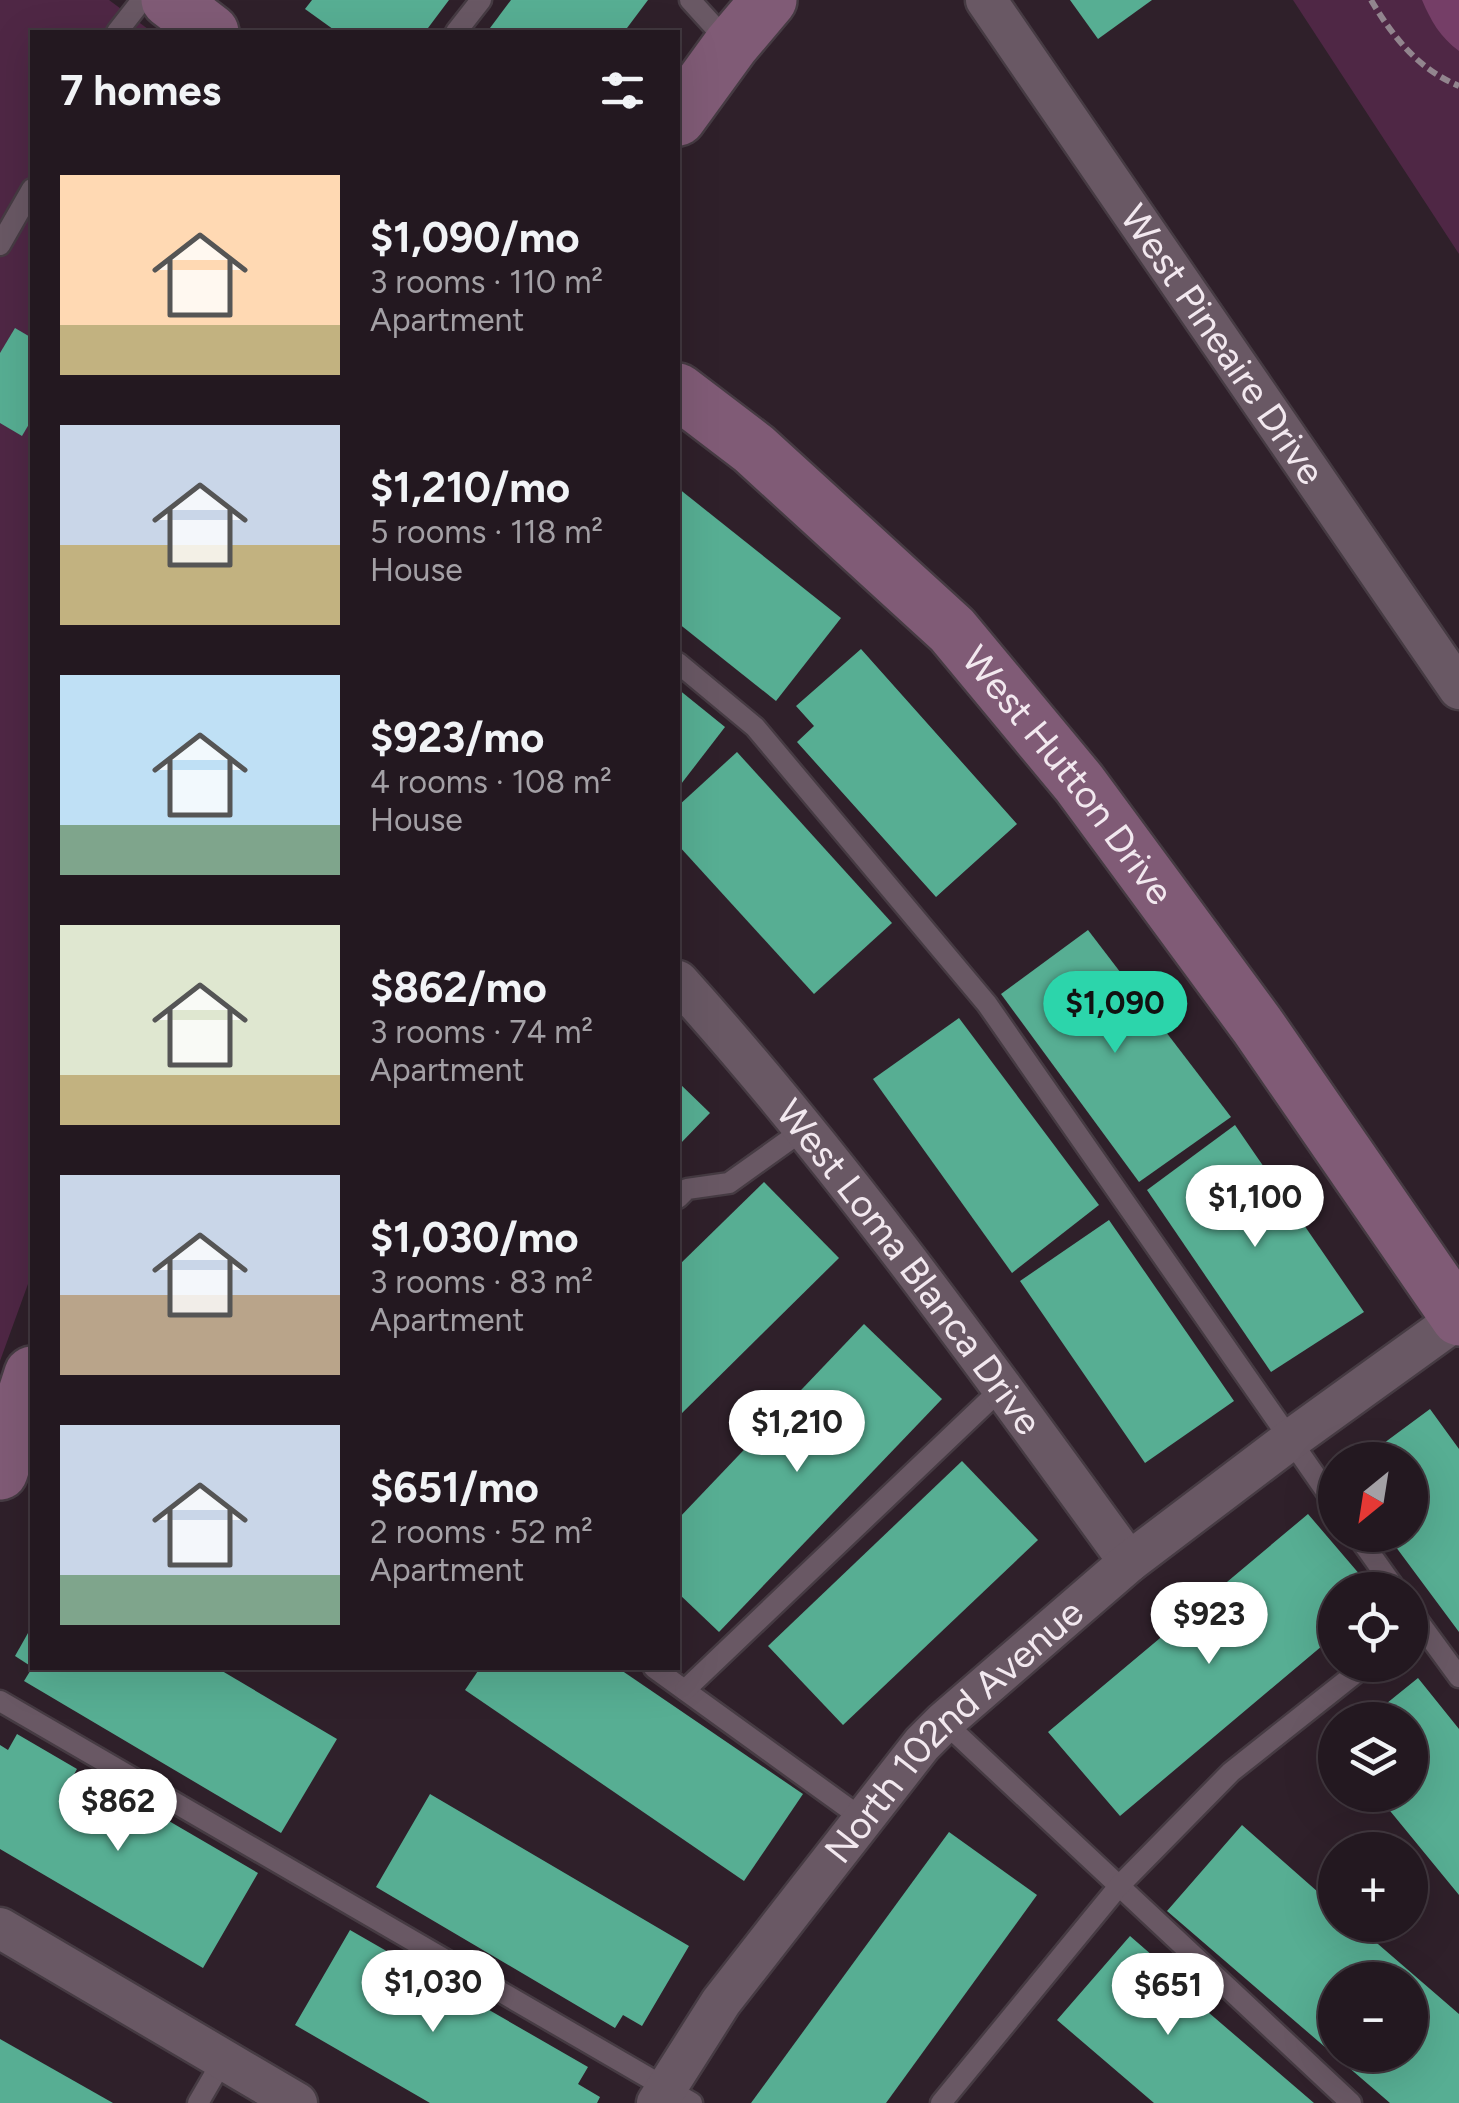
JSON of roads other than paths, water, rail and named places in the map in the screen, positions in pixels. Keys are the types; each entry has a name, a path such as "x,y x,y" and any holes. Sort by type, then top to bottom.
{"street":[{"path":"169,0 209,30"},
{"path":"680,115 731,44 769,0"},
{"name":"West Pineaire Drive","path":"986,0 1459,689"},
{"name":"West Hutton Drive","path":"680,393 754,449 952,630 1079,783 1257,1024 1459,1318"},
{"name":"West Loma Blanca Drive","path":"680,982 737,1046 966,1336 1129,1562"},
{"name":"North 102nd Avenue","path":"672,2098 721,2002 922,1744 944,1722 1129,1562 1459,1318"},
{"path":"0,1472 30,1380"},
{"path":"0,1928 296,2103"}],"lane":[{"path":"119,30 142,0"},
{"path":"458,30 481,0"},
{"path":"690,0 731,44"},
{"path":"0,245 30,192"},
{"path":"680,665 755,727 987,1004 1318,1480"},
{"path":"680,1196 686,1189 729,1183 803,1130"},
{"path":"684,1690 1002,1388"},
{"path":"1428,1640 1459,1678"},
{"path":"657,1670 864,1819"},
{"path":"941,2103 1119,1886 1231,1772 1345,1682"},
{"path":"0,1701 672,2098"},
{"path":"944,1722 1351,2103"},
{"path":"198,2103 223,2060"}]}
